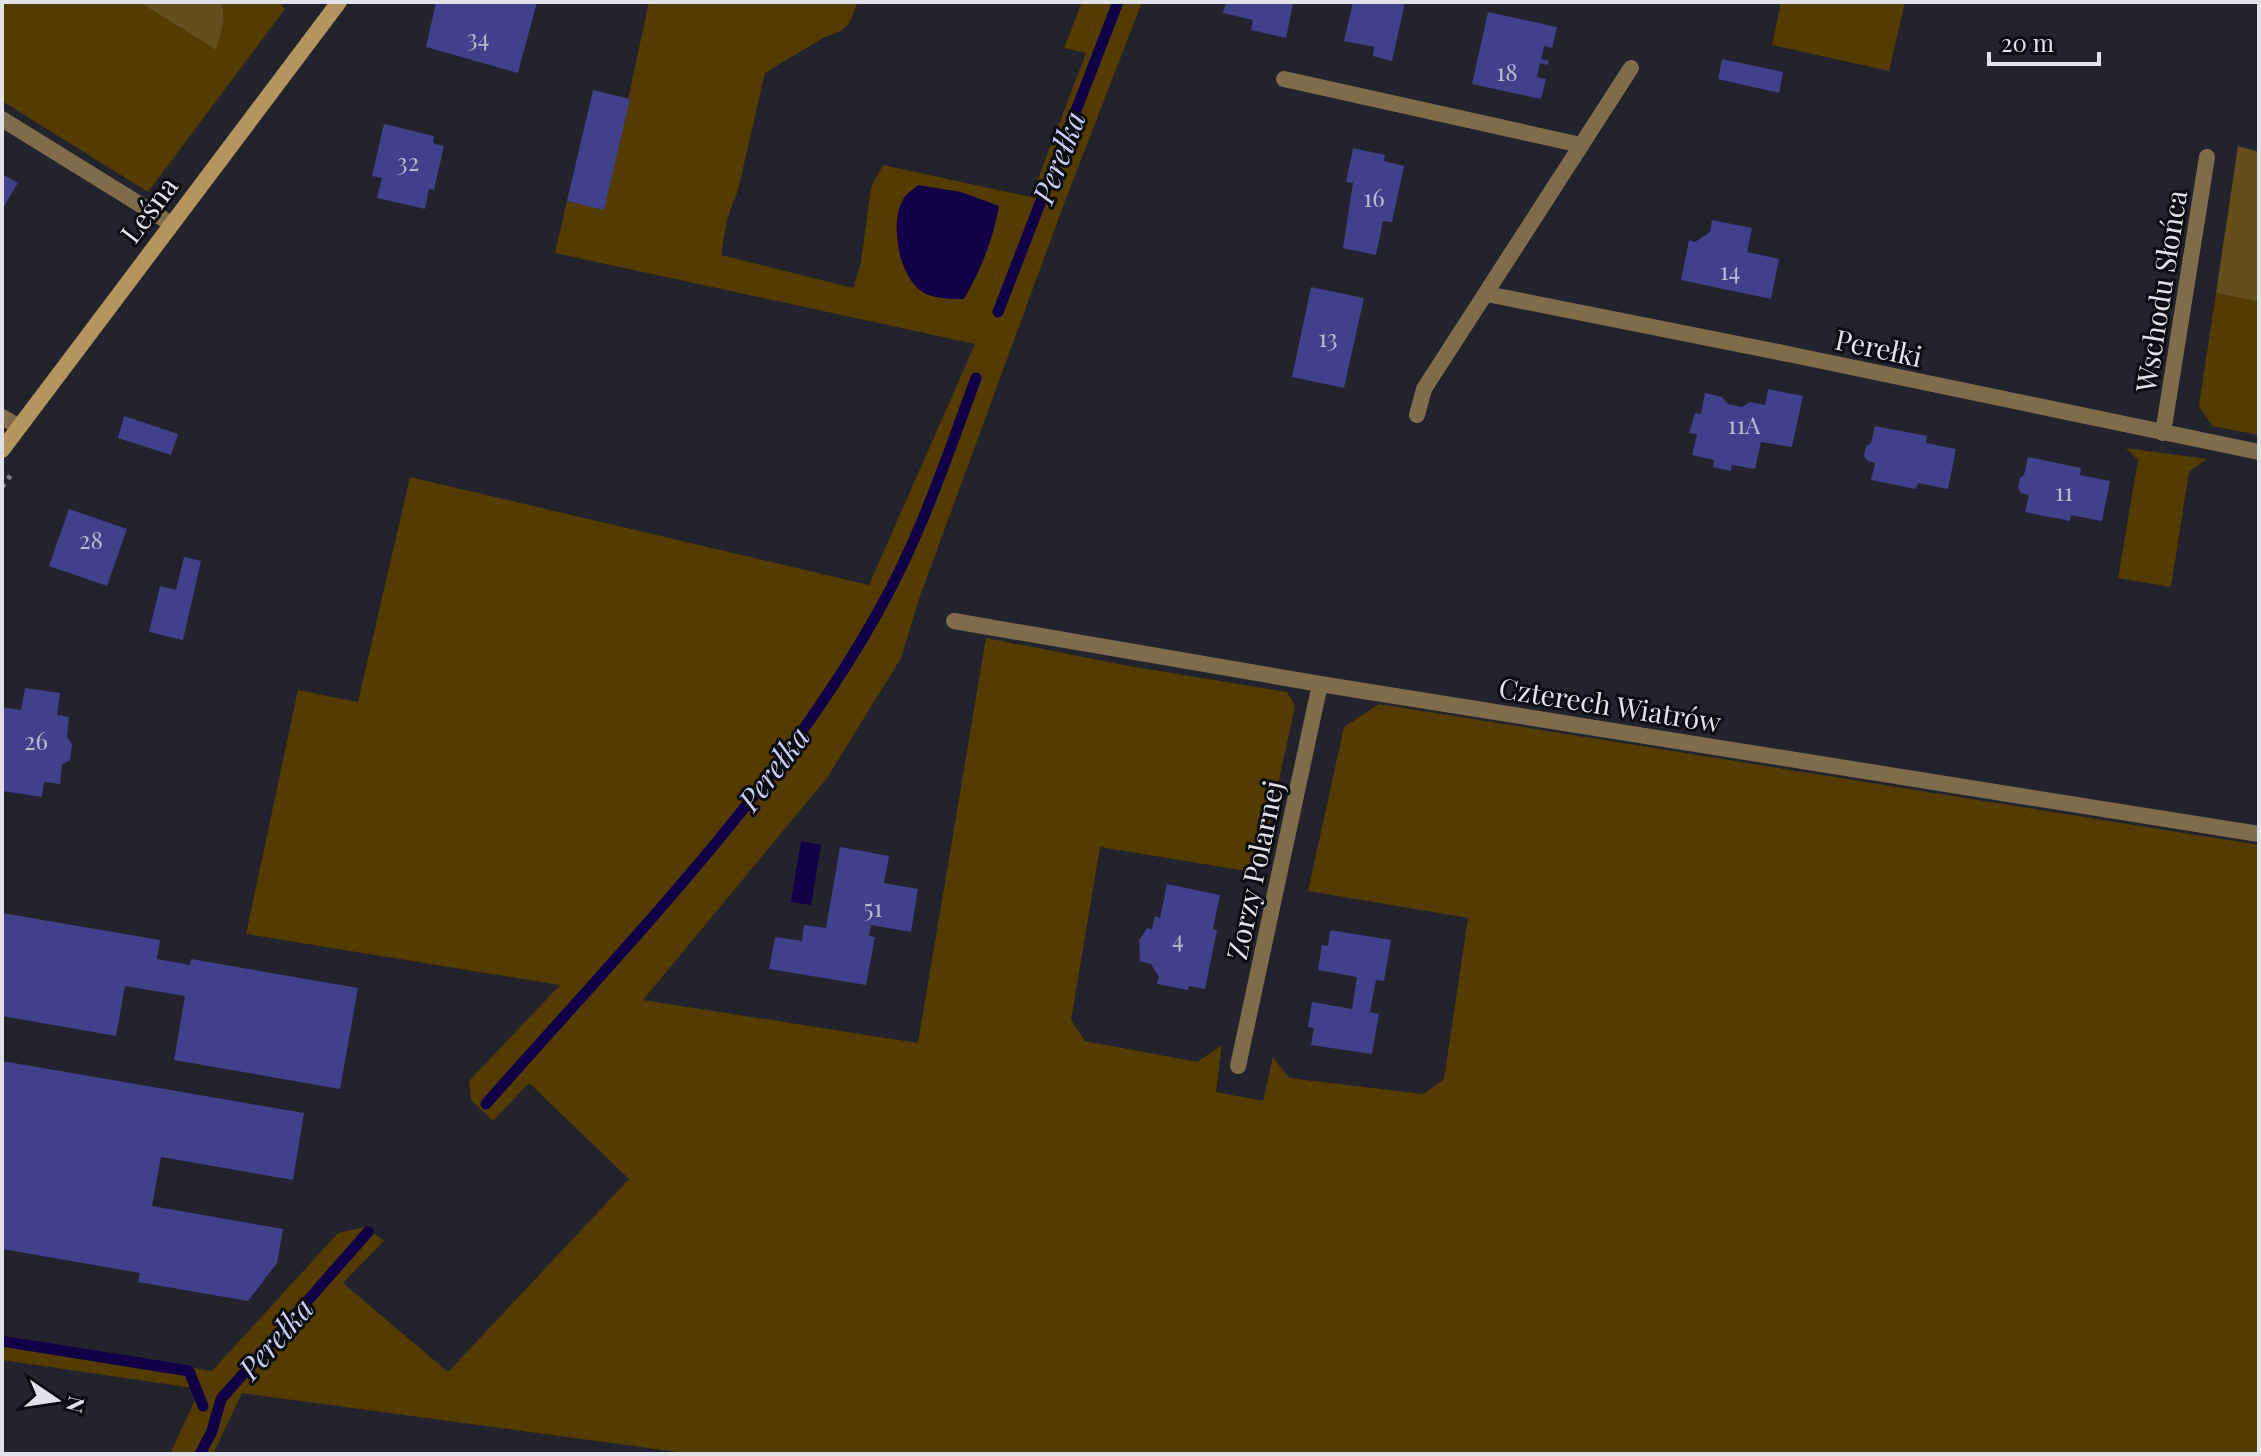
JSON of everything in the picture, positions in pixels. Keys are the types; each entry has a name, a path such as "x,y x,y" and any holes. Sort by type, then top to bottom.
{"street":[{"name":"Leśna","path":"2,450 339,2"},
{"path":"1417,415 1424,389 1631,68"},
{"path":"1284,79 1581,145"},
{"path":"2,119 170,223"},
{"name":"Wschodu Słońca","path":"2163,433 2207,157"},
{"name":"Perełki","path":"1487,294 2259,452"},
{"path":"2,417 19,427"},
{"name":"Czterech Wiatrów","path":"954,621 1320,684 2259,834"},
{"name":"Zorzy Polarnej","path":"1238,1066 1320,684"}],"shaded area":[{"path":"2,2 139,2 216,50 224,22 222,2 280,2 285,9 148,192 2,101"},
{"path":"139,2 222,2 224,22 216,50"},
{"path":"649,2 857,4 849,24 841,31 823,38 765,73 738,190 727,219 721,255 853,288 861,262 871,187 883,165 1031,197 1086,53 1064,48 1082,2 1142,2 1064,204 919,599 901,658 827,778 643,1000 918,1043 986,638 1287,692 1295,706 1259,873 1100,847 1071,1020 1085,1041 1197,1062 1222,1045 1216,1092 1263,1101 1273,1057 1289,1078 1423,1094 1444,1079 1468,918 1308,891 1344,727 1379,704 2259,845 2259,1454 692,1454 242,1393 213,1454 170,1454 200,1389 2,1360 2,1335 212,1371 338,1233 365,1227 384,1241 343,1283 448,1372 629,1179 529,1083 493,1121 471,1100 469,1081 560,985 246,934 298,690 358,702 410,477 869,585 975,344 555,253 567,201 604,209"},
{"path":"1781,2 1905,2 1889,71 1772,45"},
{"path":"2238,146 2259,152 2259,302 2216,293"},
{"path":"918,185 961,192 999,206 986,254 964,299 926,294 907,273 898,247 897,220 904,198"},
{"path":"2216,293 2259,302 2259,435 2212,426 2199,406"},
{"path":"2126,448 2207,459 2189,472 2171,587 2118,578 2138,460"},
{"path":"801,841 821,845 811,905 791,902"}],"building":[{"path":"436,2 537,2 518,73 426,47"},
{"path":"1226,2 1293,4 1286,38 1251,30 1253,20 1223,13"},
{"path":"1353,2 1405,2 1392,61 1373,56 1374,47 1344,41"},
{"path":"1488,12 1557,27 1552,48 1544,46 1541,59 1549,61 1548,65 1540,63 1537,77 1546,79 1541,99 1472,84"},
{"path":"1722,59 1783,72 1779,93 1718,79"},
{"path":"593,90 630,99 604,210 567,201"},
{"path":"384,124 434,136 433,143 444,146 434,190 429,189 425,209 377,198 382,178 372,176"},
{"path":"1353,148 1385,155 1384,161 1404,166 1392,222 1383,221 1376,255 1343,248 1353,183 1346,182"},
{"path":"2,174 18,183 2,209"},
{"path":"1712,220 1752,228 1747,252 1779,259 1771,299 1681,280 1689,240 1695,242 1710,232"},
{"path":"1311,287 1364,298 1344,388 1292,377"},
{"path":"1768,389 1803,396 1792,447 1761,442 1755,469 1732,465 1731,471 1713,467 1714,460 1692,455 1697,434 1689,433 1695,413 1701,414 1705,393 1742,407 1750,402 1765,405"},
{"path":"124,416 178,434 171,455 118,438"},
{"path":"1875,426 1927,436 1926,443 1956,449 1948,489 1918,483 1916,489 1871,480 1875,463 1864,456"},
{"path":"2028,457 2081,468 2080,475 2110,481 2102,521 2071,515 2070,521 2025,512 2029,495 2021,493 2018,488"},
{"path":"69,509 127,529 107,586 49,566"},
{"path":"184,557 201,561 183,640 149,632 160,586 176,590"},
{"path":"25,688 60,693 57,715 69,717 67,737 72,744 70,760 62,765 60,784 44,782 42,797 2,791 2,707 21,710"},
{"path":"840,847 889,856 884,883 918,889 911,932 871,925 869,936 875,937 866,985 769,969 775,937 802,941 804,925 826,928"},
{"path":"1167,884 1220,895 1213,929 1217,930 1205,989 1189,986 1188,990 1157,984 1159,977 1151,964 1140,961 1139,941 1147,928 1152,929 1155,916 1160,918"},
{"path":"2,913 160,940 157,959 190,965 191,959 358,988 340,1089 174,1060 185,996 125,986 116,1036 2,1016"},
{"path":"1330,930 1391,940 1384,981 1376,980 1370,1012 1379,1014 1372,1054 1311,1045 1314,1028 1308,1027 1312,1002 1352,1009 1357,977 1318,970 1322,945 1328,946"},
{"path":"2,1061 304,1113 293,1180 161,1157 152,1206 283,1229 277,1263 248,1301 138,1282 140,1273 2,1249"}],"waterway":[{"name":"Perełka","path":"998,312 1118,2"},
{"name":"Perełka","path":"486,1104 695,868 793,743 838,679 907,555 976,378"},
{"name":"Perełka","path":"200,1454 212,1431 221,1399 368,1232"},
{"path":"2,1341 189,1371 203,1406"}]}
